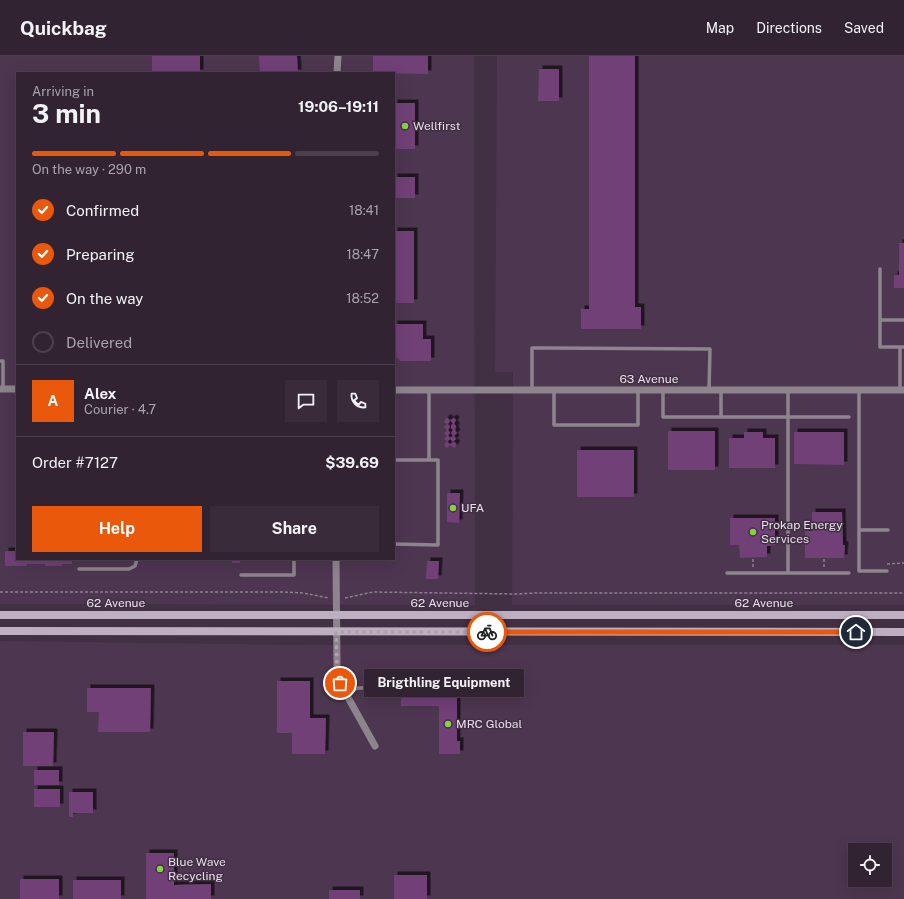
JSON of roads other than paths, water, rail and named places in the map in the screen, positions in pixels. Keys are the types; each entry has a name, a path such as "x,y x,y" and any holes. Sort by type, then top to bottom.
{"main road":[{"name":"62 Avenue","path":"0,615 904,615"},
{"path":"0,631 904,632"}],"street":[{"path":"337,72 338,56"},
{"path":"2,389 16,389"},
{"name":"63 Avenue","path":"395,390 902,390"},
{"path":"336,560 337,666 340,683 375,746"}],"lane":[{"path":"880,269 880,347 902,347 902,390"},
{"path":"880,320 904,320"},
{"path":"532,390 532,348 546,348 710,349 709,390"},
{"path":"0,361 3,361 2,389"},
{"path":"429,390 429,460"},
{"path":"554,390 554,425 638,425 638,390"},
{"path":"663,390 663,417 849,417"},
{"path":"721,390 721,417"},
{"path":"788,390 788,573"},
{"path":"859,390 859,571 887,571"},
{"path":"395,460 438,460 438,545 395,544"},
{"path":"859,530 888,530"},
{"path":"78,569 129,569 135,566 137,560"},
{"path":"241,575 294,575 294,560"},
{"path":"727,573 849,572"},
{"path":"346,694 358,688 398,688"}],"place":[{"name":"Wellfirst","path":"405,126"},
{"name":"UFA","path":"453,508"},
{"name":"Prokap Energy Services","path":"753,532"},
{"name":"Brigthling Equipment","path":"340,683"},
{"name":"MRC Global","path":"448,724"},
{"name":"Blue Wave Recycling","path":"160,869"}]}
